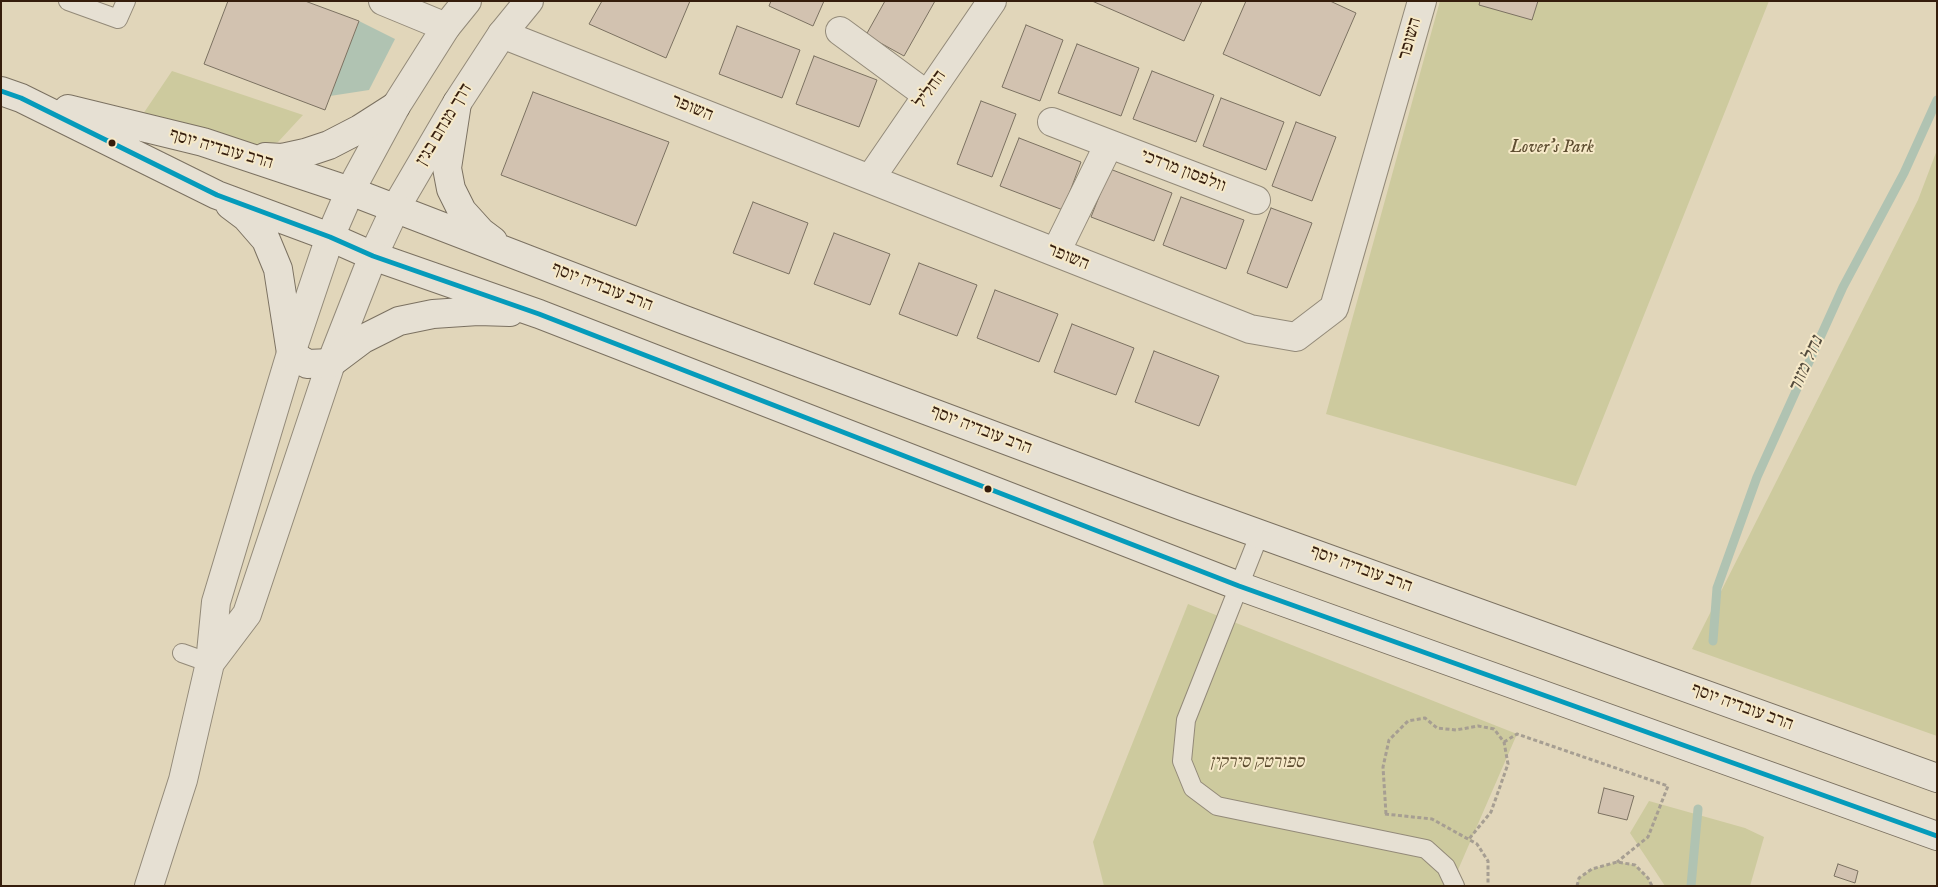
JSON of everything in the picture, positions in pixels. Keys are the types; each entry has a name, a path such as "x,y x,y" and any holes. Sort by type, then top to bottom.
{"main road":[{"path":"382,1 446,27"},
{"path":"149,886 183,780 210,663 216,602 291,353 330,237 350,191 396,106 446,27 467,1"},
{"name":"דרך מנחם בגין","path":"210,663 247,614 331,363 373,256 395,209 456,104 502,34 529,1"},
{"name":"החליל","path":"870,179 992,1"},
{"name":"השופר","path":"502,34 1250,329 1296,337 1334,308 1422,1"},
{"path":"840,31 927,95"},
{"name":"הרב עובדיה יוסף","path":"11,94 203,142 253,157 350,191 682,319 1260,533 1937,778"},
{"name":"הרב עובדיה יוסף","path":"11,94 217,195 330,237 373,256 539,314 1239,586 1937,836"},
{"path":"456,104 448,168 451,189 462,211 481,232 509,252"},
{"path":"253,157 282,158 305,153 360,129 396,106"},
{"name":"וולפסון מרדכי","path":"1052,122 1256,200"},
{"path":"1056,252 1109,144"},
{"path":"217,195 246,217 266,240 278,269 291,353 307,364 331,363 363,339 398,321 433,314 478,311 539,314"}],"lane":[{"path":"68,1 118,19 126,1"},
{"path":"1260,533 1186,720 1182,761 1193,788 1217,806 1426,849 1446,867 1455,886"},
{"path":"182,653 210,663"}],"path":[{"path":"1386,814 1383,767 1389,740 1408,721 1426,718 1437,728 1456,730 1478,726 1494,729 1504,742 1508,764 1491,812 1469,839"},
{"path":"1504,742 1517,734 1668,786 1648,837 1617,862 1592,869 1579,878 1577,886"},
{"path":"1617,862 1635,865 1652,886"}],"green space":[{"name":"Lover's Park","path":"1440,1 1769,1 1576,486 1326,414"},
{"path":"172,71 303,115 278,142 253,148 141,117"},
{"path":"1937,150 1937,736 1692,649 1918,200"},
{"name":"ספורטק סירקין","path":"1188,604 1517,734 1451,886 1104,886 1093,842"},
{"path":"1649,801 1745,828 1764,837 1750,886 1665,886 1630,833"},
{"path":"1617,862 1635,865 1648,878 1652,886 1577,886 1579,878 1592,869"}],"shaded area":[{"path":"359,21 395,39 369,90 330,96"}],"building":[{"path":"228,1 305,1 359,21 325,110 204,64"},
{"path":"602,1 690,1 666,58 589,24"},
{"path":"771,1 824,1 813,26 769,6"},
{"path":"885,1 935,1 904,56 866,35"},
{"path":"1092,1 1202,1 1184,41"},
{"path":"1246,1 1330,1 1356,13 1320,96 1223,54"},
{"path":"1480,1 1538,1 1532,20 1479,5"},
{"path":"1026,25 1063,40 1040,101 1002,87"},
{"path":"737,26 800,50 782,98 719,74"},
{"path":"1077,44 1139,68 1121,116 1058,93"},
{"path":"814,56 877,80 859,127 796,104"},
{"path":"1152,71 1214,95 1196,142 1133,119"},
{"path":"533,92 669,142 636,226 501,175"},
{"path":"1221,98 1284,122 1266,170 1203,146"},
{"path":"981,101 1016,114 992,177 957,164"},
{"path":"1296,122 1336,137 1312,201 1272,186"},
{"path":"1019,138 1081,162 1063,210 1000,186"},
{"path":"1110,169 1172,193 1154,241 1091,217"},
{"path":"1181,197 1244,220 1226,269 1163,245"},
{"path":"753,202 808,223 789,274 733,253"},
{"path":"1271,208 1312,223 1287,288 1247,273"},
{"path":"834,233 890,254 870,305 814,284"},
{"path":"919,263 977,285 957,336 899,314"},
{"path":"995,290 1058,314 1039,362 977,338"},
{"path":"1072,324 1134,348 1116,395 1054,372"},
{"path":"1154,351 1219,376 1199,426 1135,402"},
{"path":"1604,788 1634,796 1627,820 1598,813"},
{"path":"1838,864 1858,871 1855,883 1834,876"}],"waterway":[{"name":"נחל מזור","path":"1713,641 1717,588 1757,477 1843,287 1904,173 1937,100"},
{"name":"נחל מזור","path":"1691,886 1698,809"}],"transit line":[{"path":"1,91 21,98 217,195 330,237 373,256 539,314 1239,586 1937,836"}]}
